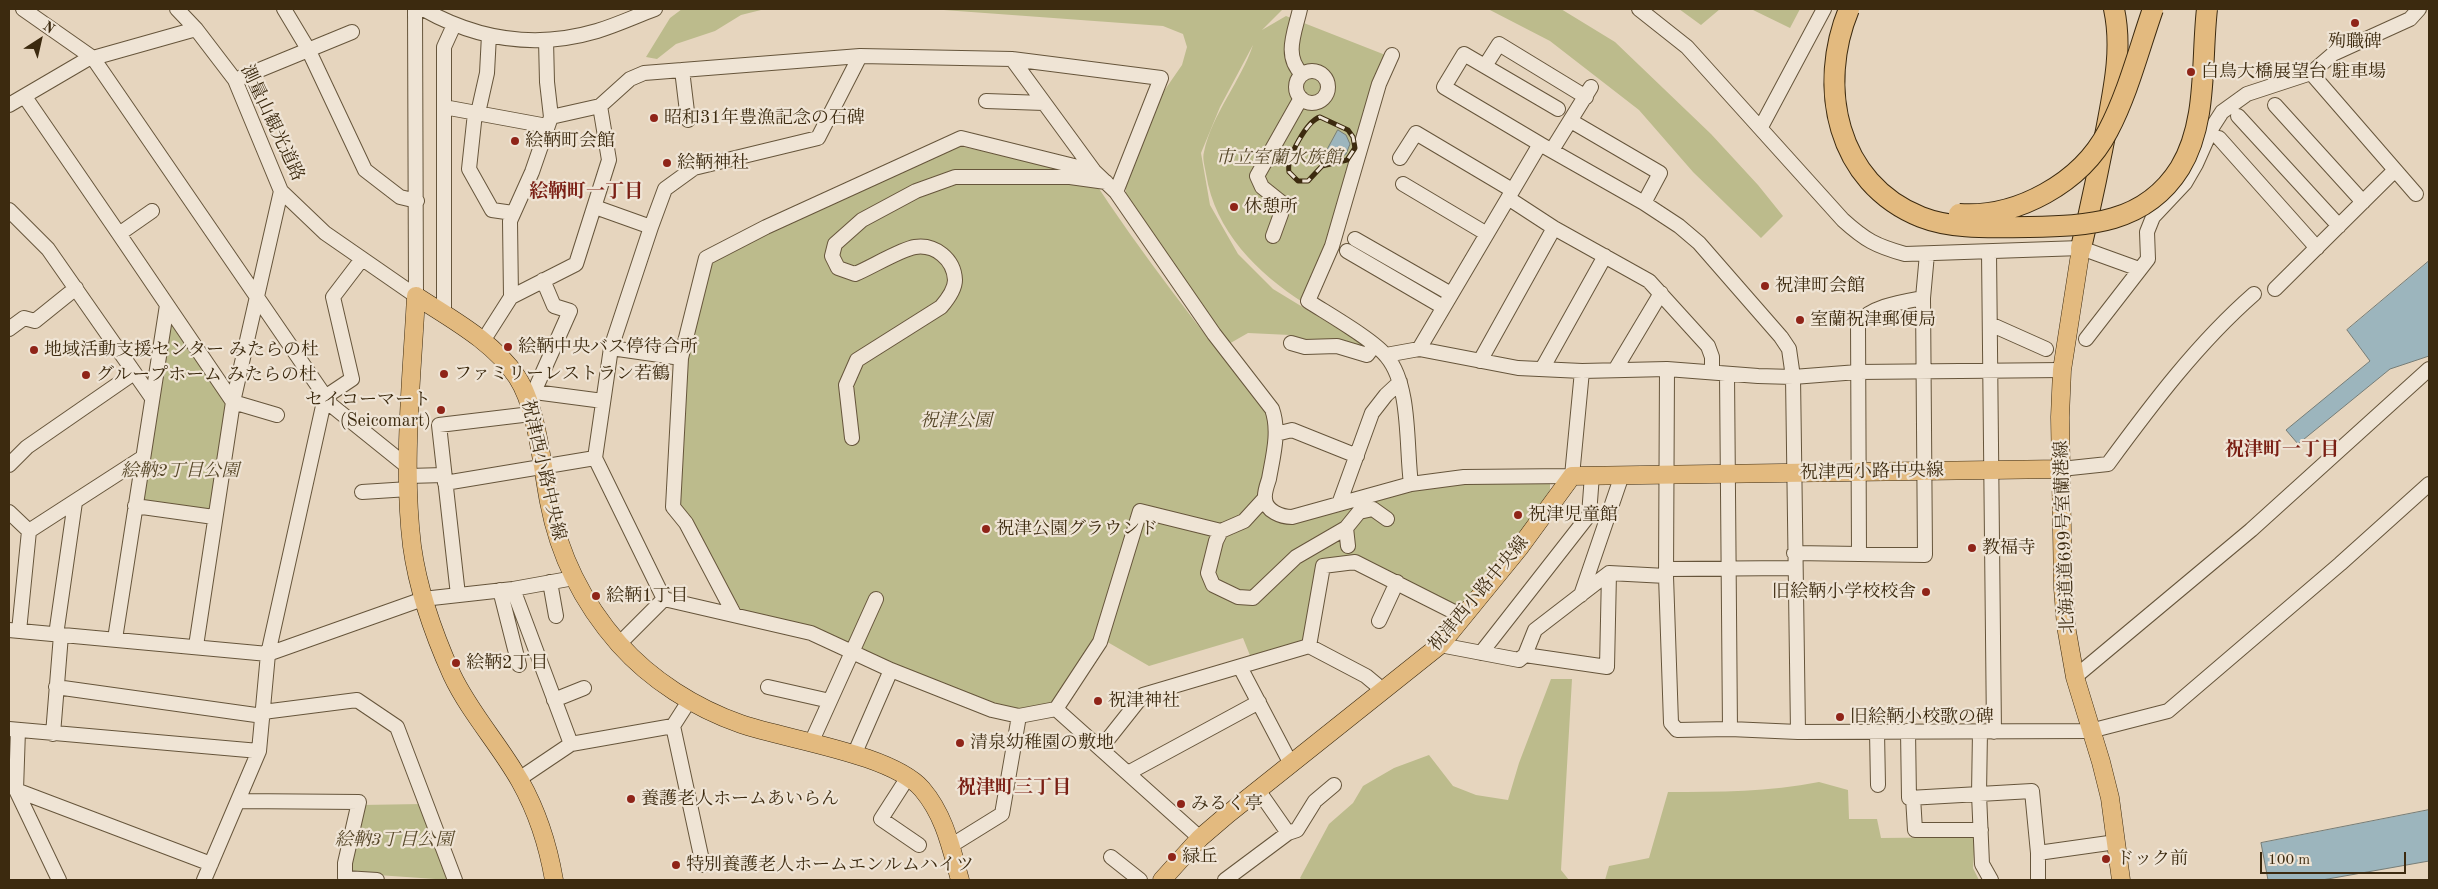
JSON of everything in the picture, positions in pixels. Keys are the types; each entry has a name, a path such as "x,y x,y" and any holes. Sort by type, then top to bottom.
{"highway":[{"path":"1849,9 1839,37 1834,76 1838,124 1850,154 1870,182 1892,202 1921,217 1949,224 2008,227 2098,223 2138,208 2162,189 2179,168 2194,137 2199,112 2207,9"},
{"path":"1860,9 1848,46 1844,78 1851,131 1860,150 1890,188 1904,197 1922,206 1946,212 1970,214 2015,208 2057,187 2086,161 2108,132 2153,9"},
{"path":"2082,248 2106,70 2108,30 2104,9"},
{"path":"2082,248 2116,77 2118,46 2114,9"}],"main road":[{"name":"北海道道699号室蘭港線","path":"2082,248 2062,370 2063,588 2066,626 2075,677 2110,798 2121,880"},
{"name":"祝津西小路中央線","path":"416,296 483,341 502,358 529,391 531,414 557,536 574,578 591,608 619,644 647,671 689,701 740,724 876,761 908,777 921,787 943,822 952,845 960,880"},
{"path":"416,296 408,477 412,546 423,599 453,676 474,713 519,779 534,808 548,845 554,880"},
{"name":"祝津西小路中央線","path":"1162,880 1200,838 1258,790 1384,692 1440,645 1520,547 1572,476 2061,469"}],"street":[{"path":"23,9 92,58 331,405 408,477"},
{"name":"測量山観光道路","path":"177,9 196,29 235,80 281,191 325,233 416,296"},
{"path":"284,9 308,49 365,170 400,197 417,201"},
{"path":"416,296 418,13 454,26 489,35 525,40 559,40 598,31 655,9"},
{"path":"1300,9 1290,53 1294,66 1302,74"},
{"path":"1639,9 1687,47 1843,220 1879,247 1905,254 2082,248 2139,269"},
{"path":"1761,127 1824,9"},
{"path":"2086,339 2148,258 2146,232 2153,217 2185,183 2213,126 2222,112 2247,94 2311,73 2333,54 2410,19 2419,9"},
{"path":"444,315 444,47 454,26"},
{"path":"9,105 92,58 196,29"},
{"path":"235,80 352,32"},
{"path":"489,35 487,73 476,113 469,169 492,210 513,213"},
{"path":"511,297 510,227 513,213 532,172 549,121 546,40"},
{"path":"1418,349 1510,194 1546,147 1571,121 1588,92 1499,44 1485,66"},
{"path":"1558,110 1464,54 1444,87 1644,203 1679,226 1698,244 1782,337 1788,349 1793,377 1794,568 1798,732"},
{"path":"1392,55 1379,84 1332,246 1308,301 1386,355 1398,372 1411,484"},
{"path":"444,107 476,113 549,121 600,106 624,84 644,73 860,56 1012,59 1161,78 1116,192"},
{"path":"664,598 595,458 611,348 651,227 665,190 694,168 818,138 860,56"},
{"path":"1012,59 1094,171 1116,192 1214,334 1272,409 1277,422 1265,498 1268,506 1284,517 1292,517 1411,484 1464,477 1572,476 1582,371"},
{"path":"682,70 688,120"},
{"path":"1273,236 1281,214 1282,202 1262,187 1257,176 1301,98 1297,83 1302,74 1318,72 1326,78 1328,88 1324,98 1319,101 1309,102 1301,98"},
{"path":"2311,73 2416,194"},
{"path":"25,97 233,402 277,415"},
{"path":"986,101 1044,103"},
{"path":"2275,104 2363,202"},
{"path":"483,341 511,297 576,264 609,160 600,106"},
{"path":"2238,116 2339,226"},
{"path":"1571,121 1660,173 1644,203"},
{"path":"1400,158 1416,134 1510,194 1554,228 1649,281 1708,346 1712,357 1712,372"},
{"path":"734,614 686,522 673,507 681,358 706,258 766,227 961,138 1094,171"},
{"path":"2219,138 2317,248"},
{"path":"2275,289 2395,170"},
{"path":"852,438 846,386 857,360 941,307 955,281 952,267 940,251 914,247 855,274 838,268 832,256 835,244 862,220 916,192 955,177 1070,177 1106,182"},
{"path":"1403,184 1487,234"},
{"path":"196,646 214,517 233,402 281,191"},
{"path":"595,208 651,227"},
{"path":"9,210 48,249 152,398"},
{"path":"119,234 152,211"},
{"path":"1480,361 1554,228"},
{"path":"1443,307 1351,245 1451,294"},
{"path":"1989,252 1994,732"},
{"path":"1794,553 1925,555 1926,471 1923,298 1927,254"},
{"path":"1542,369 1605,256"},
{"path":"204,880 259,752 268,654 325,397 352,379 333,297 362,259"},
{"path":"544,280 554,306 570,311 529,391 603,402"},
{"path":"9,330 24,318 36,321 76,288"},
{"path":"1615,370 1661,293"},
{"path":"2061,469 2108,464 2142,417 2227,318 2254,294"},
{"path":"1859,553 1858,323 1865,315 1899,302 1923,298"},
{"path":"115,639 167,305"},
{"path":"1990,324 2046,349"},
{"path":"1291,343 1305,347 1338,346 1367,355 1374,346"},
{"path":"611,348 681,358"},
{"path":"1386,355 1418,349 1518,368 1582,371 1666,369 1793,377 1858,372 1991,369 2062,370"},
{"path":"1666,369 1666,572 1671,723 1677,730 1730,729 1798,732 2090,731 2168,711 2340,564 2429,484"},
{"path":"2075,677 2251,530 2429,369"},
{"path":"9,465 27,447 134,373"},
{"path":"1727,374 1730,729"},
{"path":"1339,504 1372,413 1386,395 1400,382"},
{"path":"458,594 439,425 531,414"},
{"path":"1276,434 1292,430 1357,456"},
{"path":"142,458 30,531 14,631 268,654 423,599 507,589 574,578"},
{"path":"362,492 408,477 445,479 543,468 595,458"},
{"path":"1480,652 1589,516 1592,475"},
{"path":"1581,595 1622,475"},
{"path":"664,598 811,633 891,670 992,710 1019,716 1056,709 1100,642 1140,511 1144,510 1221,531 1244,521 1265,498"},
{"path":"53,734 58,635 75,502"},
{"path":"135,506 214,517"},
{"path":"1221,531 1216,541 1208,573 1213,585 1238,596 1253,598 1296,558 1346,528 1359,512 1373,509 1388,519"},
{"path":"9,512 30,531"},
{"path":"1346,528 1348,546"},
{"path":"1309,646 1324,566 1355,562 1464,617"},
{"path":"1440,645 1519,660 1525,655 1535,630 1609,573 1728,568 1794,568"},
{"path":"1525,655 1607,667 1609,573"},
{"path":"550,582 556,616"},
{"path":"1379,621 1397,582"},
{"path":"507,589 536,651 571,744"},
{"path":"507,589 518,658 536,651"},
{"path":"619,644 664,598"},
{"path":"811,743 876,599"},
{"path":"1101,748 1143,695 1309,646 1366,676 1384,692"},
{"path":"1240,666 1291,764"},
{"path":"854,755 891,670"},
{"path":"56,687 263,714 357,700 397,727 455,880"},
{"path":"768,687 830,701"},
{"path":"554,700 584,688"},
{"path":"689,701 674,726 703,865"},
{"path":"1128,773 1259,702"},
{"path":"1056,709 1200,838"},
{"path":"952,845 1002,814 1019,716"},
{"path":"519,779 571,744 674,726"},
{"path":"59,880 16,790 13,730 259,752"},
{"path":"1908,731 1909,798 2032,791 2038,853 2038,880"},
{"path":"1877,732 1878,785"},
{"path":"1980,732 1979,794 1982,864 1992,880"},
{"path":"908,777 881,819 919,844"},
{"path":"1225,880 1288,833 1297,830 1315,802 1334,785"},
{"path":"16,790 211,864"},
{"path":"1258,790 1288,833"},
{"path":"1913,798 1915,830 1981,830"},
{"path":"238,801 359,802 345,863 345,878 377,880"},
{"path":"2038,853 2116,842"},
{"path":"1111,857 1140,880"}],"green space":[{"path":"682,9 765,9 741,15 715,31 676,44 657,59 646,57 670,18"},
{"name":"市立室蘭水族館","path":"930,9 1283,9 1262,30 1286,16 1388,56 1328,246 1304,303 1270,278 1241,249 1218,214 1206,174 1203,157 1213,124 1253,45 1220,107 1201,153 1210,205 1238,254 1273,289 1370,348 1310,346 1290,335 1248,333 1227,345 1126,201 1126,177 1155,104 1182,65 1187,47 1183,34 1163,26"},
{"path":"1488,9 1561,9 1615,42 1711,134 1758,185 1783,216 1761,238 1693,172 1639,110 1550,41"},
{"path":"1679,9 1720,9 1701,25"},
{"path":"1751,9 1800,9 1790,28"},
{"name":"祝津公園","path":"958,146 1088,172 1174,293 1265,410 1270,423 1271,515 1414,489 1485,481 1550,483 1550,490 1522,531 1460,612 1358,560 1320,562 1302,643 1251,658 1243,638 1149,666 1097,636 1054,703 1019,712 991,704 743,613 677,505 684,370 708,264 718,256"},
{"name":"絵靹2丁目公園","path":"170,318 226,402 210,513 139,503"},
{"path":"1551,679 1572,679 1561,870 1569,880 1302,880 1300,878 1329,824 1353,803 1363,786 1394,768 1429,755 1453,786 1476,795 1508,800 1519,763"},
{"path":"1819,782 1848,790 1849,819 1877,819 1881,838 1975,837 1973,868 1979,880 1605,880 1609,866 1649,858 1668,792 1763,790"},
{"name":"絵靹3丁目公園","path":"422,804 450,880 348,873 361,805"}],"water":[{"path":"1338,130 1346,135 1350,144 1346,154 1339,158 1325,154"},
{"path":"2429,261 2429,356 2390,369 2298,444 2286,430 2370,361 2347,330"},
{"path":"2429,810 2429,861 2322,880 2268,880 2261,843"}],"railway":[{"path":"1320,117 1348,130 1353,137 1355,148 1347,160 1322,166 1308,181 1298,181 1289,172 1291,158 1304,132 1309,125 1320,117"}],"place":[{"name":"殉職碑","path":"2355,23"},
{"name":"白鳥大橋展望台 駐車場","path":"2191,72"},
{"name":"昭和31年豊漁記念の石碑","path":"654,118"},
{"name":"絵鞆町会館","path":"515,141"},
{"name":"絵鞆神社","path":"667,163"},
{"name":"休憩所","path":"1234,207"},
{"name":"祝津町会館","path":"1765,286"},
{"name":"室蘭祝津郵便局","path":"1800,320"},
{"name":"絵鞆中央バス停待合所","path":"508,347"},
{"name":"地域活動支援センター みたらの杜","path":"34,350"},
{"name":"ファミリーレストラン若鶴","path":"444,374"},
{"name":"グループホーム みたらの杜","path":"86,375"},
{"name":"セイコーマート (Seicomart)","path":"441,410"},
{"name":"祝津児童館","path":"1518,515"},
{"name":"祝津公園グラウンド","path":"986,529"},
{"name":"教福寺","path":"1972,548"},
{"name":"旧絵鞆小学校校舎","path":"1926,592"},
{"name":"絵鞆1丁目","path":"596,596"},
{"name":"絵鞆2丁目","path":"456,663"},
{"name":"祝津神社","path":"1098,701"},
{"name":"旧絵鞆小校歌の碑","path":"1840,717"},
{"name":"清泉幼稚園の敷地","path":"960,743"},
{"name":"養護老人ホームあいらん","path":"631,799"},
{"name":"みるく亭","path":"1181,804"},
{"name":"緑丘","path":"1172,857"},
{"name":"ドック前","path":"2106,859"},
{"name":"特別養護老人ホームエンルムハイツ","path":"676,865"}],"district":[{"name":"絵鞆町一丁目","path":"586,192"},
{"name":"祝津町一丁目","path":"2282,450"},
{"name":"祝津町三丁目","path":"1014,788"}]}
